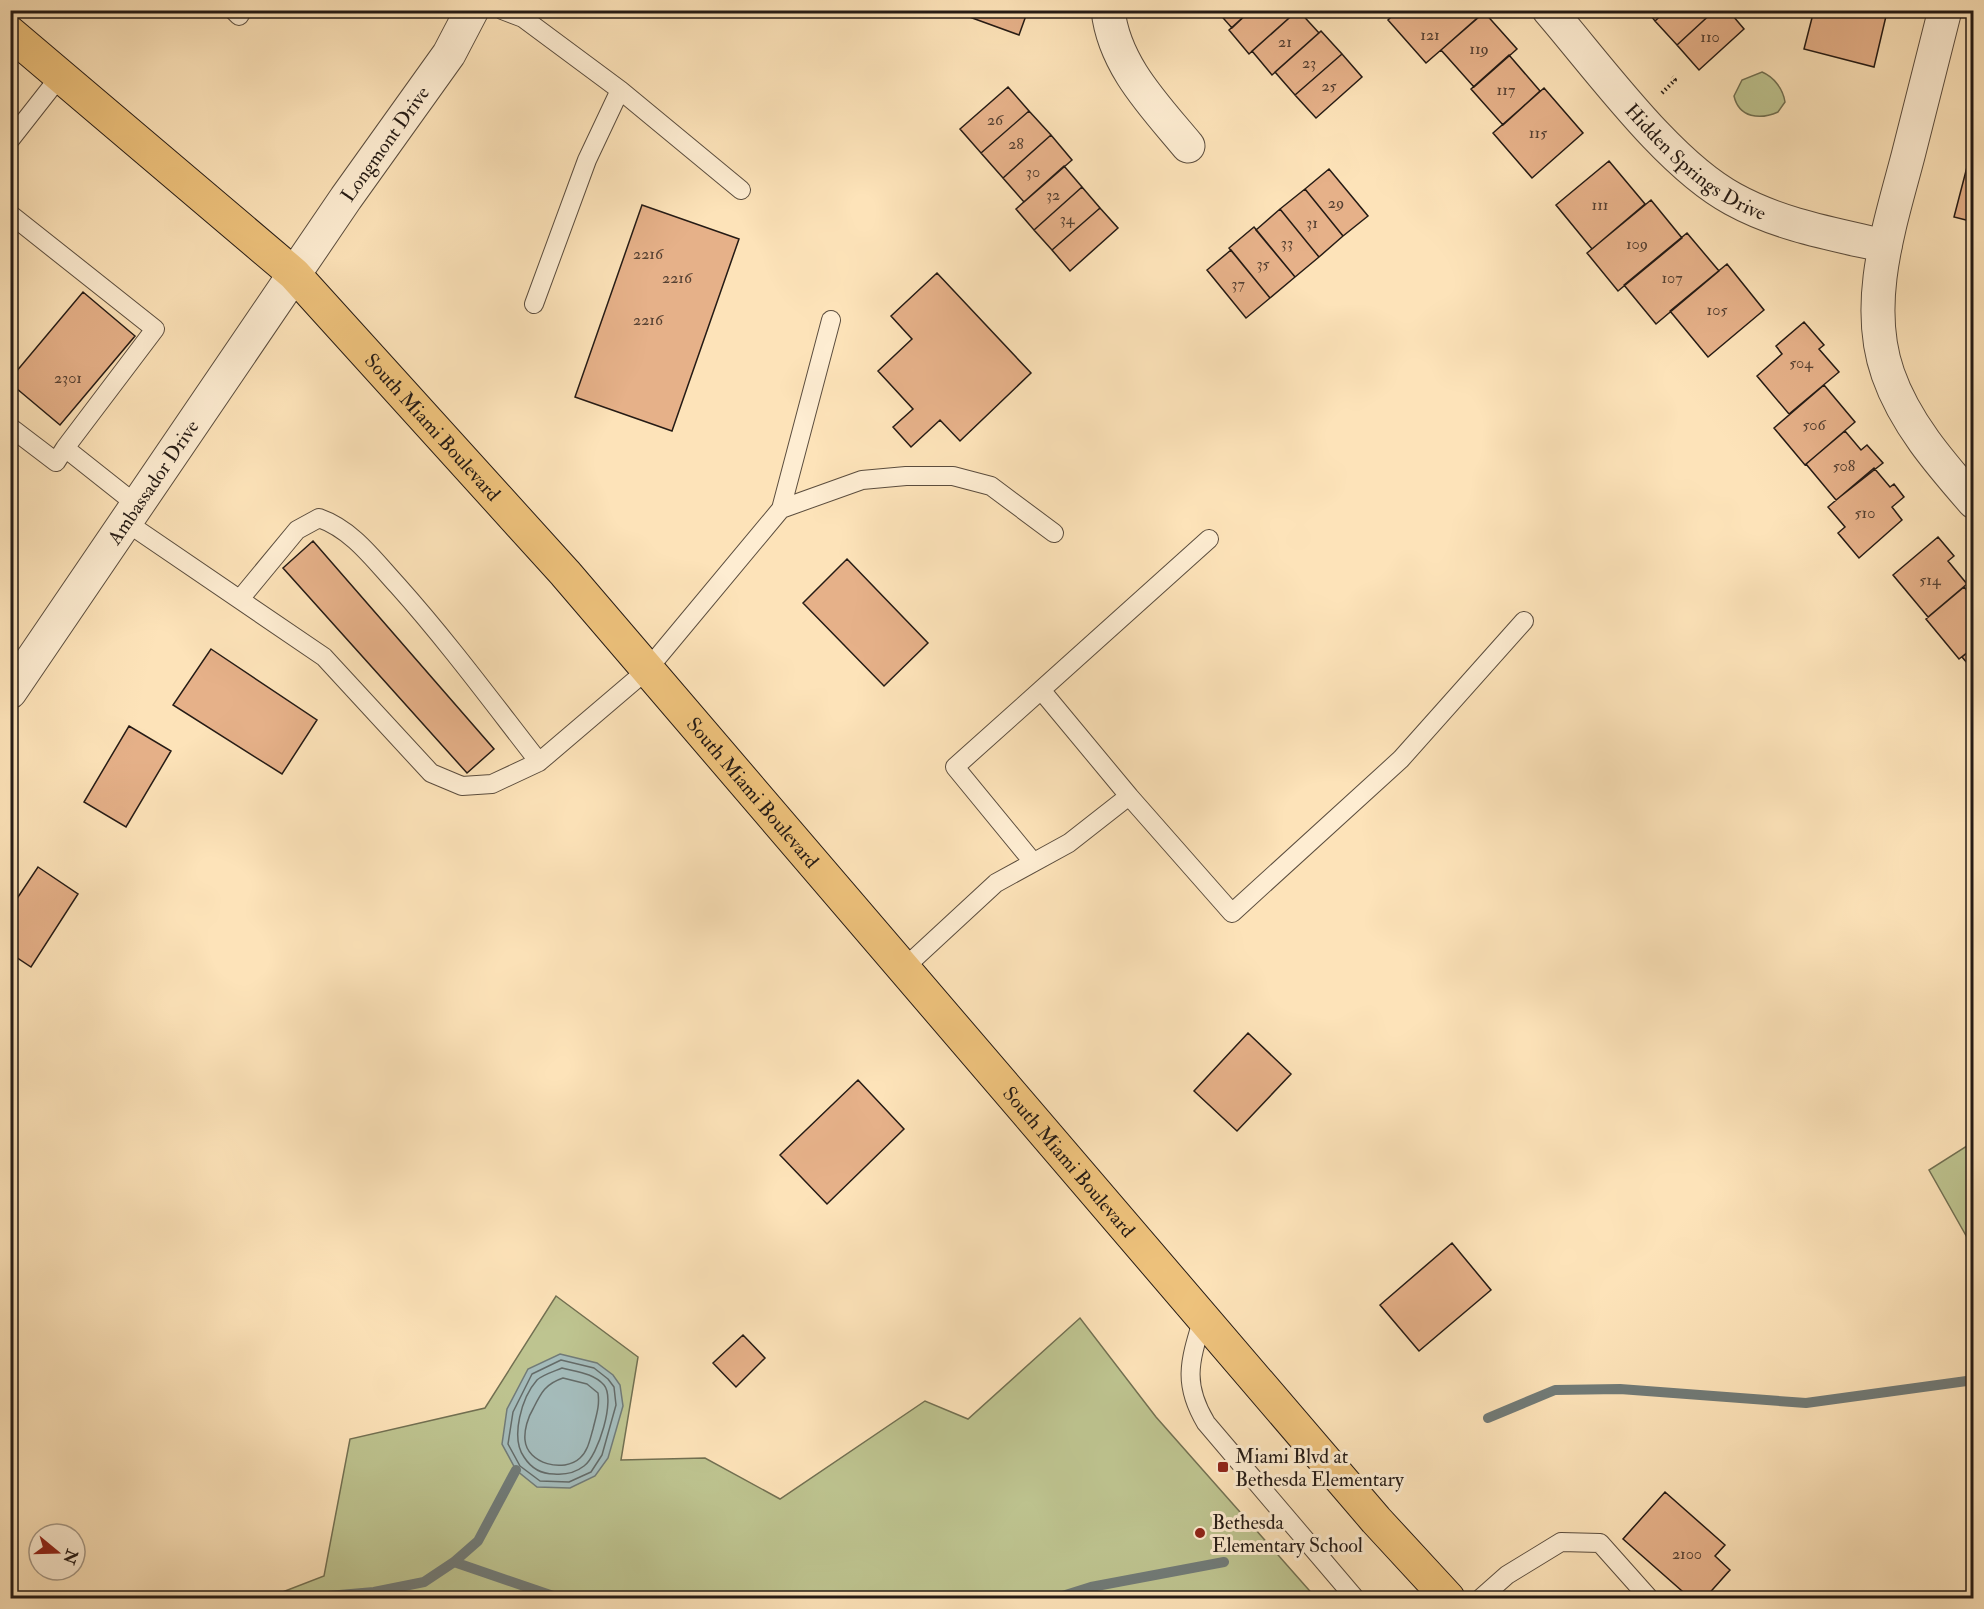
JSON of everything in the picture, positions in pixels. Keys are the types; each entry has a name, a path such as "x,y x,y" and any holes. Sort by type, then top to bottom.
{"main road":[{"name":"South Miami Boulevard","path":"10,33 294,274 515,516 1376,1520 1449,1599"}],"street":[{"name":"Longmont Drive","path":"294,274 398,123 449,54 472,10"},
{"path":"1108,10 1110,25 1133,79 1188,146"},
{"name":"Hidden Springs Drive","path":"1549,10 1647,123 1682,161 1707,183 1764,214 1815,231 1885,246"},
{"path":"1945,10 1885,246 1878,286 1881,341 1888,374 1909,419 1938,461 1974,502"},
{"name":"Ambassador Drive","path":"10,692 294,274"}],"lane":[{"path":"233,10 239,16 243,10"},
{"path":"502,10 523,18 620,90 741,190"},
{"path":"10,140 61,75"},
{"path":"534,304 586,160 620,90"},
{"path":"10,214 155,329 56,462 10,428"},
{"path":"65,448 132,513 240,599 324,657 431,773 462,786 492,784 539,762 647,669 781,509 831,320"},
{"path":"781,509 862,480 906,476 953,477 991,486 1054,532"},
{"path":"240,599 297,530 319,518 335,524 359,543 433,626 539,762"},
{"path":"1033,862 955,767 1209,539"},
{"path":"1041,690 1129,796 1232,913 1401,759 1524,621"},
{"path":"903,969 996,883 1069,843 1129,796"},
{"path":"1203,1318 1189,1376 1198,1409 1206,1423 1355,1599"},
{"path":"1481,1599 1507,1575 1561,1542 1600,1543 1649,1599"}],"path":[{"path":"1662,93 1676,80 1672,77"}],"green space":[{"path":"1762,72 1777,84 1785,102 1778,112 1771,115 1757,116 1745,113 1740,109 1734,96 1742,80"},
{"path":"1973,1142 1973,1248 1929,1170"},
{"path":"556,1296 638,1357 621,1460 705,1458 780,1499 925,1401 968,1419 1080,1318 1156,1417 1316,1598 267,1598 324,1576 350,1439 485,1408"}],"water":[{"path":"560,1354 597,1363 613,1375 620,1385 623,1406 608,1458 595,1476 570,1488 537,1487 516,1470 502,1444 507,1409 528,1369"}],"building":[{"path":"966,10 1028,10 1019,35 964,15"},
{"path":"1216,10 1251,10 1232,28"},
{"path":"1251,10 1298,10 1249,54 1229,30"},
{"path":"1298,10 1319,33 1272,75 1252,51"},
{"path":"1398,10 1473,10 1479,17 1426,63 1388,20"},
{"path":"1646,10 1667,10 1655,21"},
{"path":"1667,10 1715,10 1677,45 1655,21"},
{"path":"1715,10 1728,10 1744,29 1699,70 1677,45"},
{"path":"1814,10 1887,12 1874,67 1804,49"},
{"path":"1484,12 1517,49 1474,87 1441,50"},
{"path":"1321,31 1342,54 1295,95 1275,72"},
{"path":"1342,54 1362,77 1316,118 1295,95"},
{"path":"1509,55 1540,91 1503,125 1471,89"},
{"path":"1008,87 1029,111 981,153 960,129"},
{"path":"1544,88 1583,133 1532,178 1493,133"},
{"path":"1029,111 1051,135 1003,178 981,153"},
{"path":"1051,135 1072,160 1024,202 1003,178"},
{"path":"1974,140 1974,169 1967,167"},
{"path":"1609,161 1645,204 1592,249 1556,205"},
{"path":"1064,166 1082,187 1034,230 1016,209"},
{"path":"1967,167 1974,169 1974,222 1954,217"},
{"path":"1329,169 1368,216 1343,236 1305,189"},
{"path":"1082,187 1100,208 1052,250 1034,230"},
{"path":"1305,189 1343,236 1319,257 1280,209"},
{"path":"1651,200 1682,238 1618,291 1587,253"},
{"path":"642,205 739,239 672,431 575,397"},
{"path":"1100,208 1118,228 1070,271 1052,250"},
{"path":"1280,209 1319,257 1295,277 1256,230"},
{"path":"1254,227 1295,277 1270,298 1229,248"},
{"path":"1687,233 1719,271 1656,324 1624,285"},
{"path":"1231,250 1270,298 1246,318 1207,270"},
{"path":"1727,264 1764,310 1708,357 1670,311"},
{"path":"937,273 1031,373 960,441 940,420 911,447 893,427 913,409 878,371 912,339 891,316"},
{"path":"83,292 135,336 60,425 10,383 10,379"},
{"path":"1804,322 1824,345 1819,349 1839,372 1789,414 1757,376 1782,354 1776,346"},
{"path":"1824,385 1855,422 1805,465 1774,428"},
{"path":"1845,431 1861,450 1867,445 1883,463 1836,500 1806,464"},
{"path":"1874,468 1890,487 1894,484 1904,497 1892,507 1902,520 1859,558 1838,533 1845,527 1828,507"},
{"path":"1938,537 1954,556 1948,561 1967,584 1928,617 1893,575"},
{"path":"313,541 494,749 467,773 283,568"},
{"path":"847,559 928,643 884,686 803,603"},
{"path":"1964,587 1974,599 1974,647 1959,659 1926,619"},
{"path":"1974,647 1974,671 1962,657"},
{"path":"211,649 317,720 282,774 173,705"},
{"path":"129,726 171,751 126,827 84,802"},
{"path":"38,867 78,894 31,967 10,953 10,909"},
{"path":"1248,1033 1291,1074 1237,1131 1194,1091"},
{"path":"858,1080 904,1129 827,1204 780,1155"},
{"path":"1452,1243 1491,1290 1419,1351 1380,1305"},
{"path":"743,1335 765,1358 736,1387 713,1363"},
{"path":"1665,1492 1725,1545 1715,1556 1730,1570 1705,1598 1690,1598 1623,1539"}],"waterway":[{"path":"1488,1418 1555,1390 1620,1389 1806,1403 1974,1380"},
{"path":"305,1598 374,1592 424,1582 454,1562 478,1541 516,1470"},
{"path":"454,1562 559,1598"},
{"path":"1056,1598 1091,1587 1224,1562"}],"place":[{"name":"Miami Blvd at Bethesda Elementary","path":"1223,1467"},
{"name":"Bethesda Elementary School","path":"1200,1533"}]}
